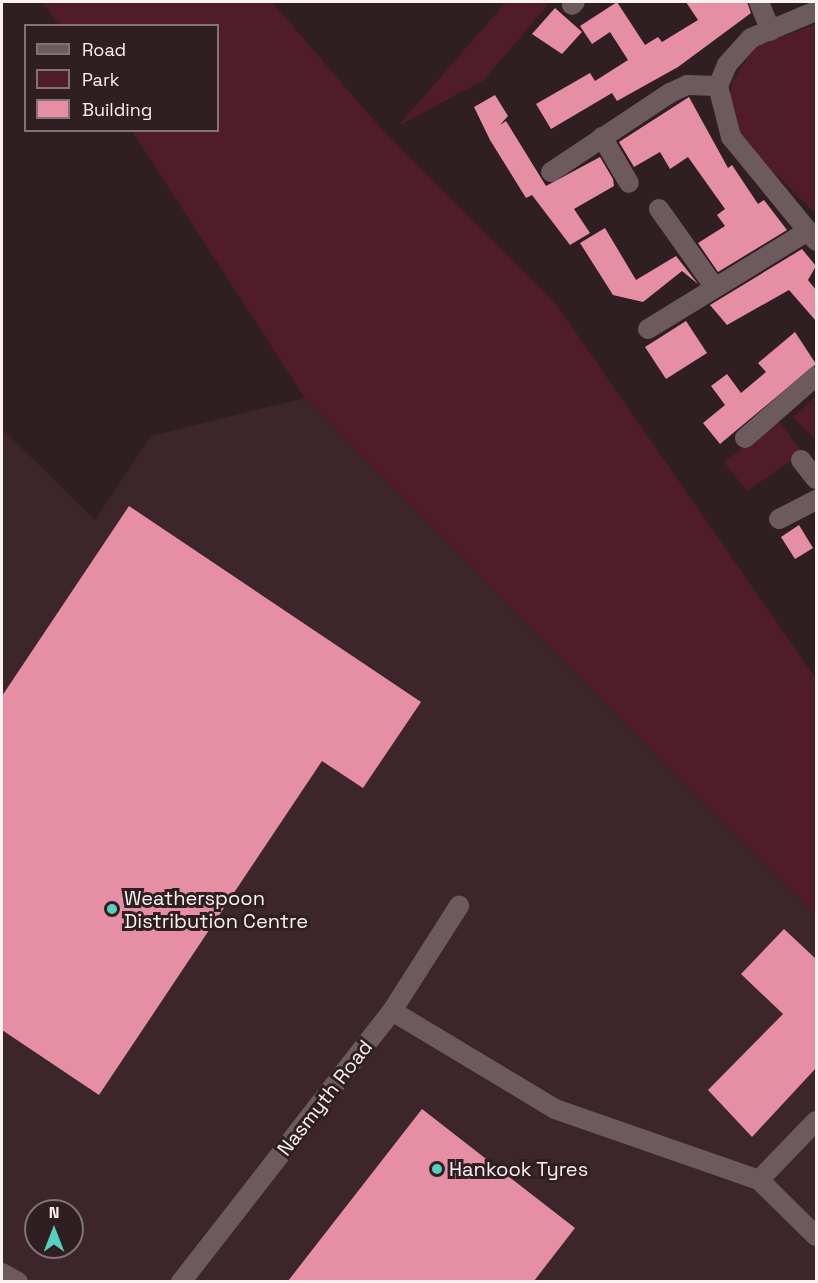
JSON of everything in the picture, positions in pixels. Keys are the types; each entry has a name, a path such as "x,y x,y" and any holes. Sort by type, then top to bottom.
{"street":[{"path":"759,2 771,31"},
{"path":"648,329 713,285 812,236 731,137 718,86 737,50 771,31 816,11"},
{"path":"550,172 687,85 718,86"},
{"path":"602,137 629,183"},
{"path":"659,208 713,285"},
{"path":"745,438 816,376"},
{"path":"801,460 816,478"},
{"path":"779,519 816,500"},
{"name":"Nasmyth Road","path":"181,1281 392,1011 459,906"},
{"path":"392,1011 555,1109 759,1180 816,1236"},
{"path":"759,1180 816,1121"},
{"path":"2,1273 18,1281"}],"shaded area":[{"path":"305,398 816,917 816,1281 2,1281 2,429 95,520 151,436"}],"green space":[{"path":"42,2 272,2 378,125 556,304 816,679 816,917 305,398 133,132 219,132 219,24 58,24"},
{"path":"506,2 550,2 484,80 398,126"},
{"path":"816,24 816,214 748,146 732,120 729,99 733,80 755,47"},
{"path":"816,396 816,435 813,438 793,417"},
{"path":"778,420 803,453 747,491 724,462"}],"building":[{"path":"617,2 645,45 658,37 662,42 698,20 686,2 747,2 751,13 678,67 617,101 612,93 551,129 536,104 590,73 595,81 628,60 610,32 592,44 580,26"},
{"path":"555,8 582,32 562,54 532,34"},
{"path":"495,95 508,116 500,125 506,121 546,186 600,157 613,179 614,186 574,209 590,233 570,245 532,195 526,198 490,140 474,107"},
{"path":"689,97 728,168 732,165 758,204 764,200 787,230 718,272 698,243 725,226 717,215 725,209 688,157 670,169 660,152 634,167 619,142"},
{"path":"605,228 636,280 676,256 698,284 682,271 643,302 613,295 580,243"},
{"path":"802,249 816,266 808,280 816,290 816,321 789,290 727,325 710,305"},
{"path":"686,321 707,353 666,379 645,347"},
{"path":"795,332 816,364 720,444 703,423 725,405 711,386 727,374 741,393 766,372 758,363"},
{"name":"Weatherspoon Distribution Centre","path":"129,506 421,702 363,788 322,761 99,1095 2,1030 2,696"},
{"path":"799,525 813,548 795,559 781,537"},
{"path":"784,929 816,959 816,1068 752,1137 708,1090 783,1014 741,974"},
{"name":"Hankook Tyres","path":"422,1109 575,1228 534,1281 288,1281"}],"place":[{"name":"Weatherspoon Distribution Centre","path":"112,909"},
{"name":"Hankook Tyres","path":"437,1169"}]}
